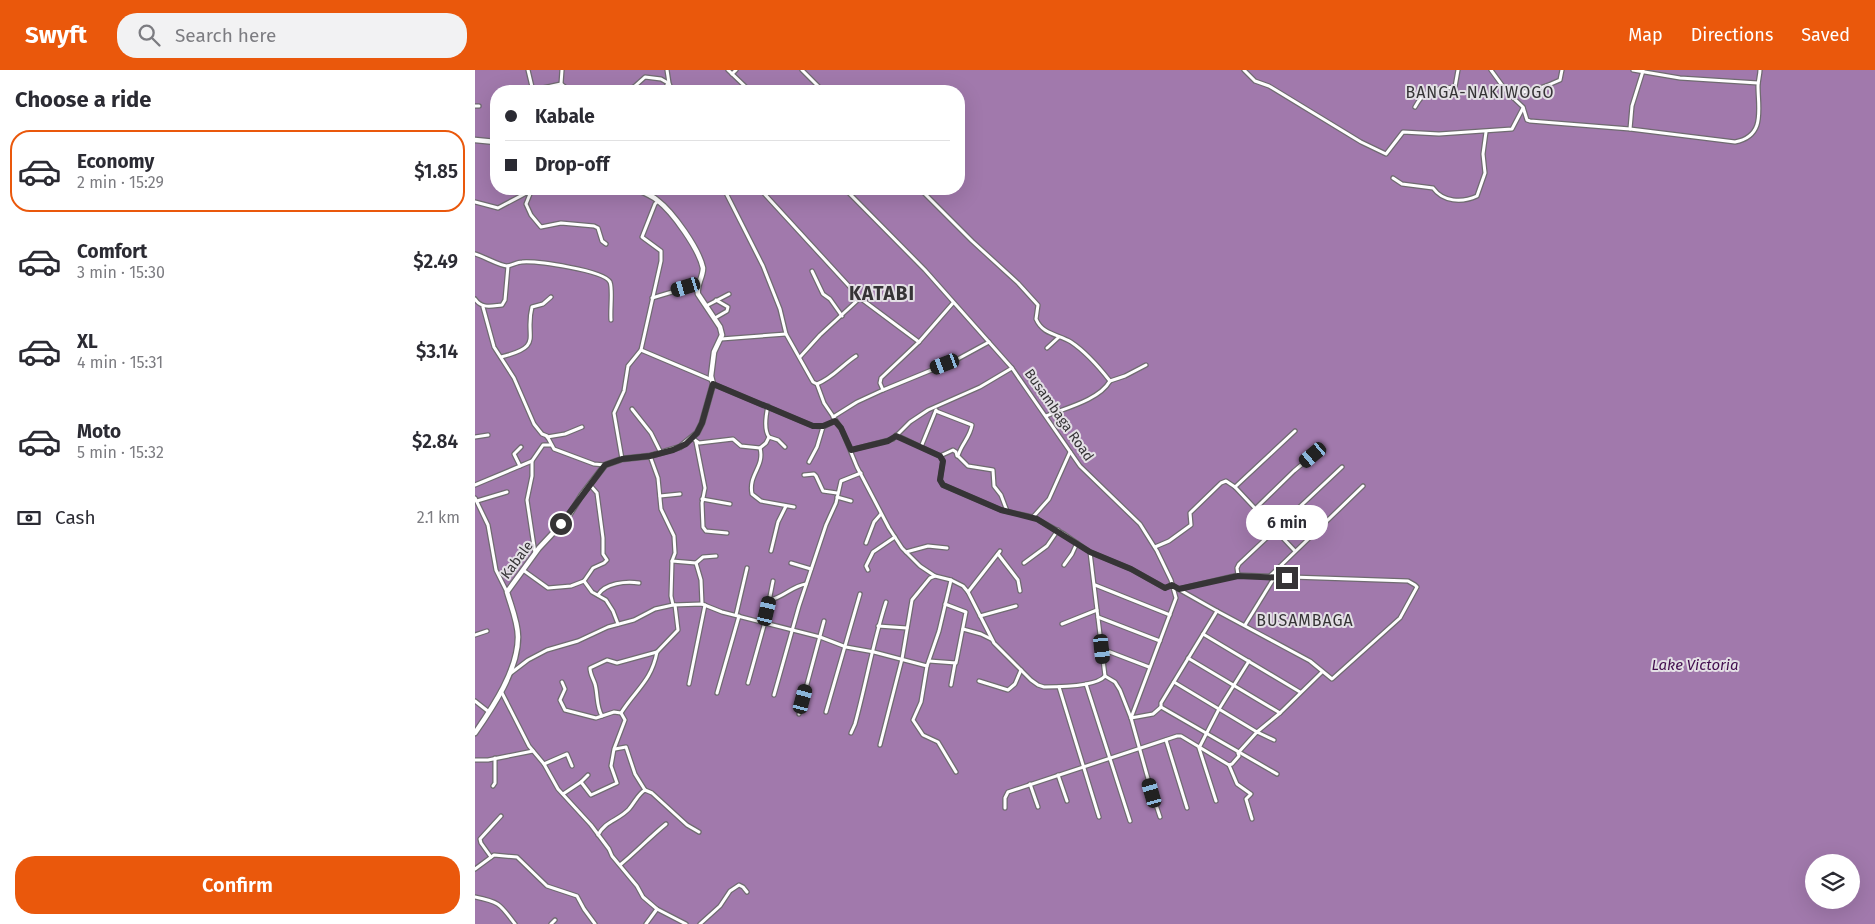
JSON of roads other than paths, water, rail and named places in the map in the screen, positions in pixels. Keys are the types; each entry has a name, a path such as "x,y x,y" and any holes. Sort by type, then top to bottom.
{"street":[{"path":"528,70 532,85"},
{"path":"557,85 561,84 562,70"},
{"path":"667,70 668,83"},
{"path":"728,70 742,85"},
{"path":"732,74 736,70"},
{"path":"802,70 817,85"},
{"path":"1244,70 1255,81 1269,86 1361,142 1386,154 1403,132 1439,134 1512,129 1523,107"},
{"path":"1415,107 1421,95 1428,91 1455,87 1458,70"},
{"path":"1491,70 1507,92 1523,107 1527,120 1530,121 1630,129 1726,141 1740,141 1750,135 1757,126 1760,107 1758,83 1760,70"},
{"path":"1507,92 1522,92 1554,83 1560,80 1562,70"},
{"path":"1633,70 1663,72 1680,78 1758,83"},
{"path":"1630,129 1632,106 1643,72"},
{"path":"636,85 645,76 661,79 668,83"},
{"path":"1393,178 1402,184 1433,188 1437,194 1450,200 1467,200 1477,196 1485,173 1483,154 1486,132"},
{"path":"475,140 490,141"},
{"path":"475,202 498,208 523,195"},
{"path":"530,195 526,204 538,225 543,228 569,223 594,226 598,228 602,241 606,244"},
{"path":"547,436 554,450 594,464 605,465 622,459 650,456 680,447 692,438 702,423 713,382 711,376 713,357 715,348 721,339 721,331 715,318 698,294 703,273 702,264 671,214 658,201 647,195"},
{"path":"729,195 763,266 780,308 787,334 813,382 817,384 821,396 834,419 841,428 854,462 881,514 905,552 920,566 935,576 951,580 963,586 968,592 991,639"},
{"path":"766,195 860,298 919,342"},
{"name":"Busambaga Road","path":"851,195 925,270 1012,368 1080,466 1135,517 1155,547 1172,585"},
{"path":"926,195 1024,289 1038,306 1036,319 1044,331 1059,336 1079,348 1111,381"},
{"path":"622,459 614,413 624,391 628,366 641,350 662,255 657,247 642,237 655,204 658,201"},
{"path":"475,254 508,266 523,262 549,264 591,272 607,279 610,282 612,292 611,320"},
{"path":"475,299 478,304 483,306 502,305 508,276 508,266"},
{"path":"812,271 823,294 830,299 842,316"},
{"path":"652,298 699,284"},
{"path":"706,306 729,294"},
{"path":"501,357 519,353 527,346 530,340 532,307 543,304 551,298"},
{"path":"800,357 820,335 860,298"},
{"path":"715,318 727,311 727,307 716,300"},
{"path":"883,390 881,378 919,342 953,303"},
{"path":"483,306 494,347 514,378 534,424 542,434 551,437 582,428"},
{"path":"721,339 787,334"},
{"path":"1047,348 1059,336"},
{"path":"641,350 813,426 823,426 857,402 956,360 989,342"},
{"path":"817,384 827,380 856,356"},
{"path":"1046,416 1087,401 1111,381 1146,365"},
{"path":"851,450 888,441 910,422 937,404 974,389 1012,368"},
{"path":"921,447 936,411 937,404"},
{"path":"697,442 733,439 741,446 760,448 766,444 769,438 767,434 768,406"},
{"path":"632,410 651,433 661,453"},
{"path":"936,411 973,426 967,440 960,448 958,456"},
{"path":"809,462 817,448 823,426"},
{"path":"1235,487 1295,431"},
{"path":"475,437 488,435"},
{"path":"896,436 940,456 943,461 940,480 943,485 1008,512 1033,517 1058,530 1090,552 1131,569 1165,588 1172,585"},
{"path":"692,438 697,442 705,488 702,499 705,530 727,534"},
{"path":"769,438 778,440 785,447"},
{"path":"475,485 531,461 543,445 551,445"},
{"path":"520,466 514,454 521,447"},
{"path":"760,448 762,459 754,475 752,494 761,501 794,507"},
{"path":"940,456 953,450 968,466 993,470 994,486 1001,495 1008,512"},
{"path":"1033,517 1049,499 1070,452"},
{"path":"1256,508 1313,455"},
{"path":"621,713 648,679 657,652 679,629 671,596 672,561 675,554 674,536 661,509 657,473 650,456"},
{"path":"531,461 532,476 527,500 535,554"},
{"name":"Kabale","path":"475,733 501,690 515,656 516,625 507,592 535,554 568,517 605,465"},
{"path":"1238,576 1237,566 1342,467"},
{"path":"774,696 791,630 841,481 861,473"},
{"path":"804,476 814,474 817,476 823,491 851,501"},
{"path":"1155,547 1169,541 1191,525 1190,513 1221,483 1227,481 1256,508 1295,551"},
{"path":"523,570 548,588 571,586 584,581 593,568 607,560 603,554 603,538 597,493 590,485"},
{"path":"1269,577 1363,486"},
{"path":"507,492 476,500 490,531 497,574 507,592"},
{"path":"661,496 680,494"},
{"path":"702,499 730,504"},
{"path":"771,551 778,522 786,506"},
{"path":"866,543 874,522 881,514"},
{"path":"1024,563 1047,546 1058,530"},
{"path":"868,570 866,566 873,552 895,537"},
{"path":"1064,565 1073,554 1077,543"},
{"path":"905,552 928,546 947,548"},
{"path":"968,592 999,552 1018,580 1021,591"},
{"path":"1090,552 1105,676 1117,685 1131,718 1160,817"},
{"path":"672,561 696,563 703,557 717,556"},
{"path":"689,684 703,605 701,580 696,563"},
{"path":"791,563 811,569"},
{"path":"717,693 747,568"},
{"path":"880,745 902,659 912,600 930,578 935,576"},
{"path":"1172,585 1217,611 1310,661 1330,679 1400,618 1417,587 1408,582 1238,576 1179,589"},
{"path":"1245,625 1274,578"},
{"path":"951,580 939,631 927,666 921,702 913,720 923,735 938,742 956,772"},
{"path":"584,581 592,592 606,600 618,624"},
{"path":"748,683 765,622 773,581"},
{"path":"598,595 603,590 624,582 639,583"},
{"path":"770,600 781,596 797,586 806,584"},
{"path":"1095,585 1169,615"},
{"path":"1131,718 1177,595 1172,585"},
{"path":"826,712 860,594"},
{"path":"851,733 855,724 874,652 878,626 886,602"},
{"path":"945,604 966,612 951,685"},
{"path":"508,674 547,650 578,641 618,624 634,620 655,609 674,605 703,605 820,637 846,647 874,652 927,666"},
{"path":"980,616 1016,606"},
{"path":"1062,624 1097,610"},
{"path":"1131,718 1153,714 1161,707 1161,703 1217,611"},
{"path":"1098,617 1160,641"},
{"path":"799,714 824,621"},
{"path":"878,626 907,628"},
{"path":"963,629 991,639 1038,685 1059,687 1086,684 1100,681 1105,676"},
{"path":"475,635 487,631"},
{"path":"1203,634 1300,692"},
{"path":"1102,649 1149,667"},
{"path":"602,716 590,668 607,660 617,663 657,652"},
{"path":"1188,658 1280,713"},
{"path":"929,661 955,663"},
{"path":"1216,801 1199,748 1205,733 1249,662"},
{"path":"979,681 1008,690 1015,684 1021,669"},
{"path":"1229,765 1239,756 1239,753 1257,732 1280,713 1322,672"},
{"path":"562,682 565,689 559,700 565,710 596,718 614,712 621,713"},
{"path":"1174,682 1257,732 1274,740"},
{"path":"1086,684 1130,821"},
{"path":"1059,687 1099,818"},
{"path":"501,690 513,716 533,751 544,764 549,776 609,849 612,856 637,886 643,897 657,909 686,924"},
{"path":"475,701 489,712"},
{"path":"1161,707 1277,774"},
{"path":"581,782 591,795 616,785 616,779 611,766 614,749 625,720 621,713"},
{"path":"1005,808 1005,798 1008,792 1179,736 1229,765 1237,784 1251,794 1246,799 1252,819"},
{"path":"1166,740 1187,808"},
{"path":"614,749 626,747 635,774 645,790 652,793 687,825 699,832"},
{"path":"475,760 533,751"},
{"path":"544,764 567,754 571,766"},
{"path":"493,786 495,782 495,758"},
{"path":"563,794 588,775"},
{"path":"1058,775 1067,802"},
{"path":"1030,784 1037,807"},
{"path":"598,835 605,825 629,809 645,790"},
{"path":"480,838 501,816"},
{"path":"620,865 666,824"},
{"path":"475,835 480,838 481,843 491,857"},
{"path":"475,869 497,854 517,857 547,886 577,896 595,924"},
{"path":"699,924 720,906 730,891 739,885 747,892"},
{"path":"475,897 499,904 515,924"},
{"path":"646,924 657,909"},
{"path":"551,924 555,920"}],"water":[{"name":"Lake Victoria","path":"475,70 1875,70 1875,924 475,924"}],"district":[{"name":"BANGA-NAKIWOGO","path":"1480,92"},
{"name":"KATABI","path":"882,293"},
{"name":"BUSAMBAGA","path":"1305,620"}]}
